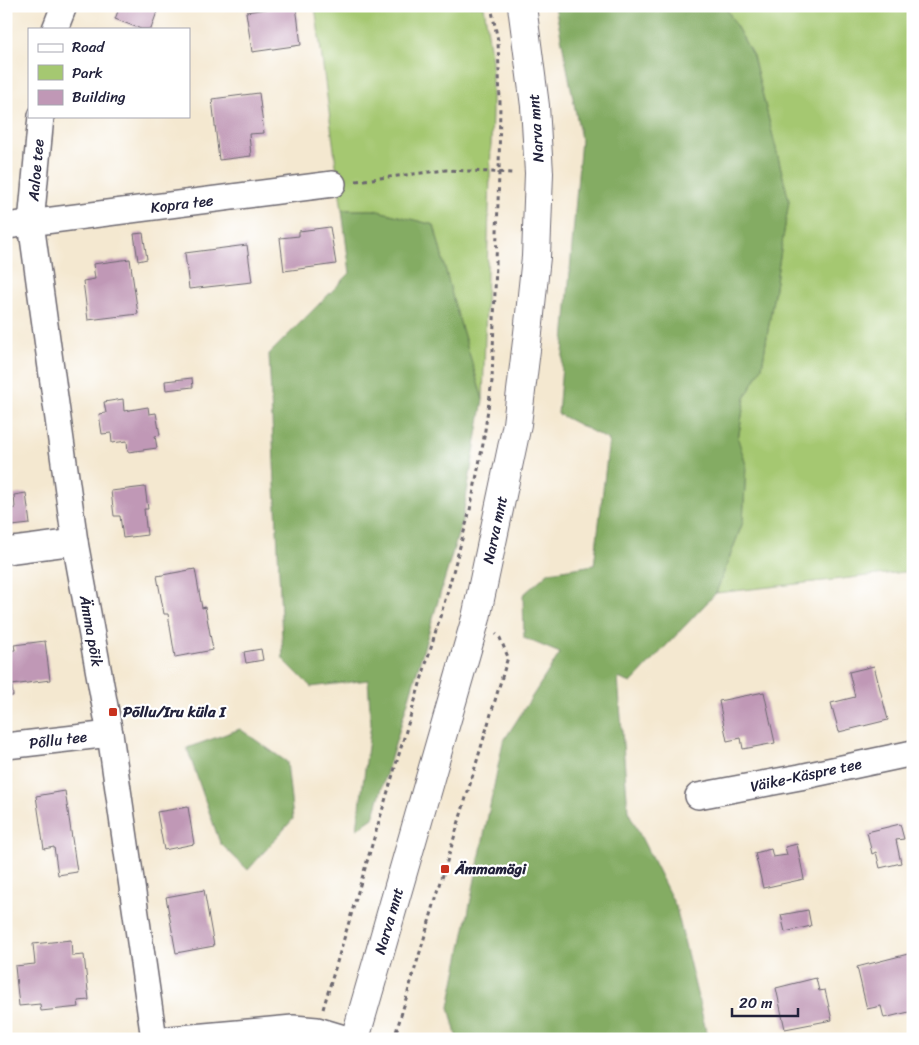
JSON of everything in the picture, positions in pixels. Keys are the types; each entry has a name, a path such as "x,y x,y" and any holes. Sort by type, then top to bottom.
{"main road":[{"name":"Narva mnt","path":"354,1039 476,618 516,424 536,257 540,173 535,106 522,6"}],"street":[{"path":"55,28 64,6"},
{"name":"Aaloe tee","path":"31,223 41,118"},
{"name":"Kopra tee","path":"6,226 333,184"},
{"name":"Ämma põik","path":"31,223 75,542 110,734 154,1039"},
{"path":"6,551 75,542"},
{"name":"Põllu tee","path":"6,746 110,734"},
{"name":"Väike-Käspre tee","path":"698,796 913,753"},
{"path":"170,1039 252,1035 294,1028 317,1030 347,1039"}],"path":[{"path":"317,1030 470,510 483,444 492,381 499,173 500,102 498,41 491,6"},
{"path":"333,184 446,170 540,173"},
{"path":"394,1039 508,657 500,638 476,618"}],"green space":[{"path":"315,6 484,6 492,61 492,113 483,400 453,299 434,225 374,210 342,210"},
{"path":"555,6 725,6 753,56 789,201 762,367 745,398 738,439 746,465 743,522 716,593 631,683 618,678 628,811 676,907 708,1039 457,1039 449,1007 503,742 560,653 524,638 523,595 549,572 594,565 609,440 558,414 581,139"},
{"path":"725,6 913,6 913,571 716,593 743,522 746,465 738,440 745,398 762,367 789,201 753,56"},
{"path":"342,210 374,210 434,225 453,299 483,400 462,521 373,818 357,829 371,724 368,680 311,687 283,659 269,354 350,273"},
{"path":"240,729 287,762 293,819 248,870 220,843 187,748"}],"building":[{"path":"120,6 159,6 151,28 138,28 115,19"},
{"path":"296,6 301,45 252,52 246,12"},
{"path":"259,93 264,133 249,134 251,156 219,160 212,99"},
{"path":"330,227 336,264 284,271 280,238 299,236 299,231"},
{"path":"143,233 147,259 138,261 134,234"},
{"path":"247,245 252,282 189,289 185,253"},
{"path":"130,259 138,314 88,320 83,281 95,279 93,264"},
{"path":"192,378 193,387 166,390 165,381"},
{"path":"123,399 124,411 148,407 149,414 156,413 160,435 155,436 157,448 128,452 127,441 112,443 111,433 102,434 99,414 106,413 104,402"},
{"path":"6,472 12,507 6,507"},
{"path":"145,487 148,509 144,509 147,535 123,538 120,516 114,516 111,491"},
{"path":"26,493 30,524 12,526 10,509 15,508 14,495"},
{"path":"195,569 202,608 205,607 213,650 175,657 168,614 164,614 157,576"},
{"path":"45,641 50,680 12,685 13,696 6,696 6,651 15,650 14,645"},
{"path":"261,649 263,660 246,663 244,652"},
{"path":"874,666 888,720 839,732 831,703 855,697 849,672"},
{"path":"764,692 775,743 743,749 741,738 727,741 719,701"},
{"path":"65,791 77,872 58,875 54,847 44,849 36,796"},
{"path":"188,807 194,844 164,850 157,812"},
{"path":"900,824 904,839 896,840 901,863 880,868 876,852 872,854 867,832"},
{"path":"797,844 804,879 763,888 755,853 771,849 773,857 787,855 785,847"},
{"path":"204,890 214,946 176,953 166,897"},
{"path":"808,910 811,926 785,932 781,915"},
{"path":"71,940 72,956 84,955 89,1000 78,1001 79,1007 41,1011 40,1004 19,1006 15,966 35,964 33,944"},
{"path":"908,954 913,972 913,1011 884,1018 881,1006 867,1009 857,967"},
{"path":"816,978 819,991 825,990 832,1020 785,1029 776,988"}],"place":[{"name":"Põllu/Iru küla I","path":"113,712"},
{"name":"Ämmamägi","path":"445,869"}]}
